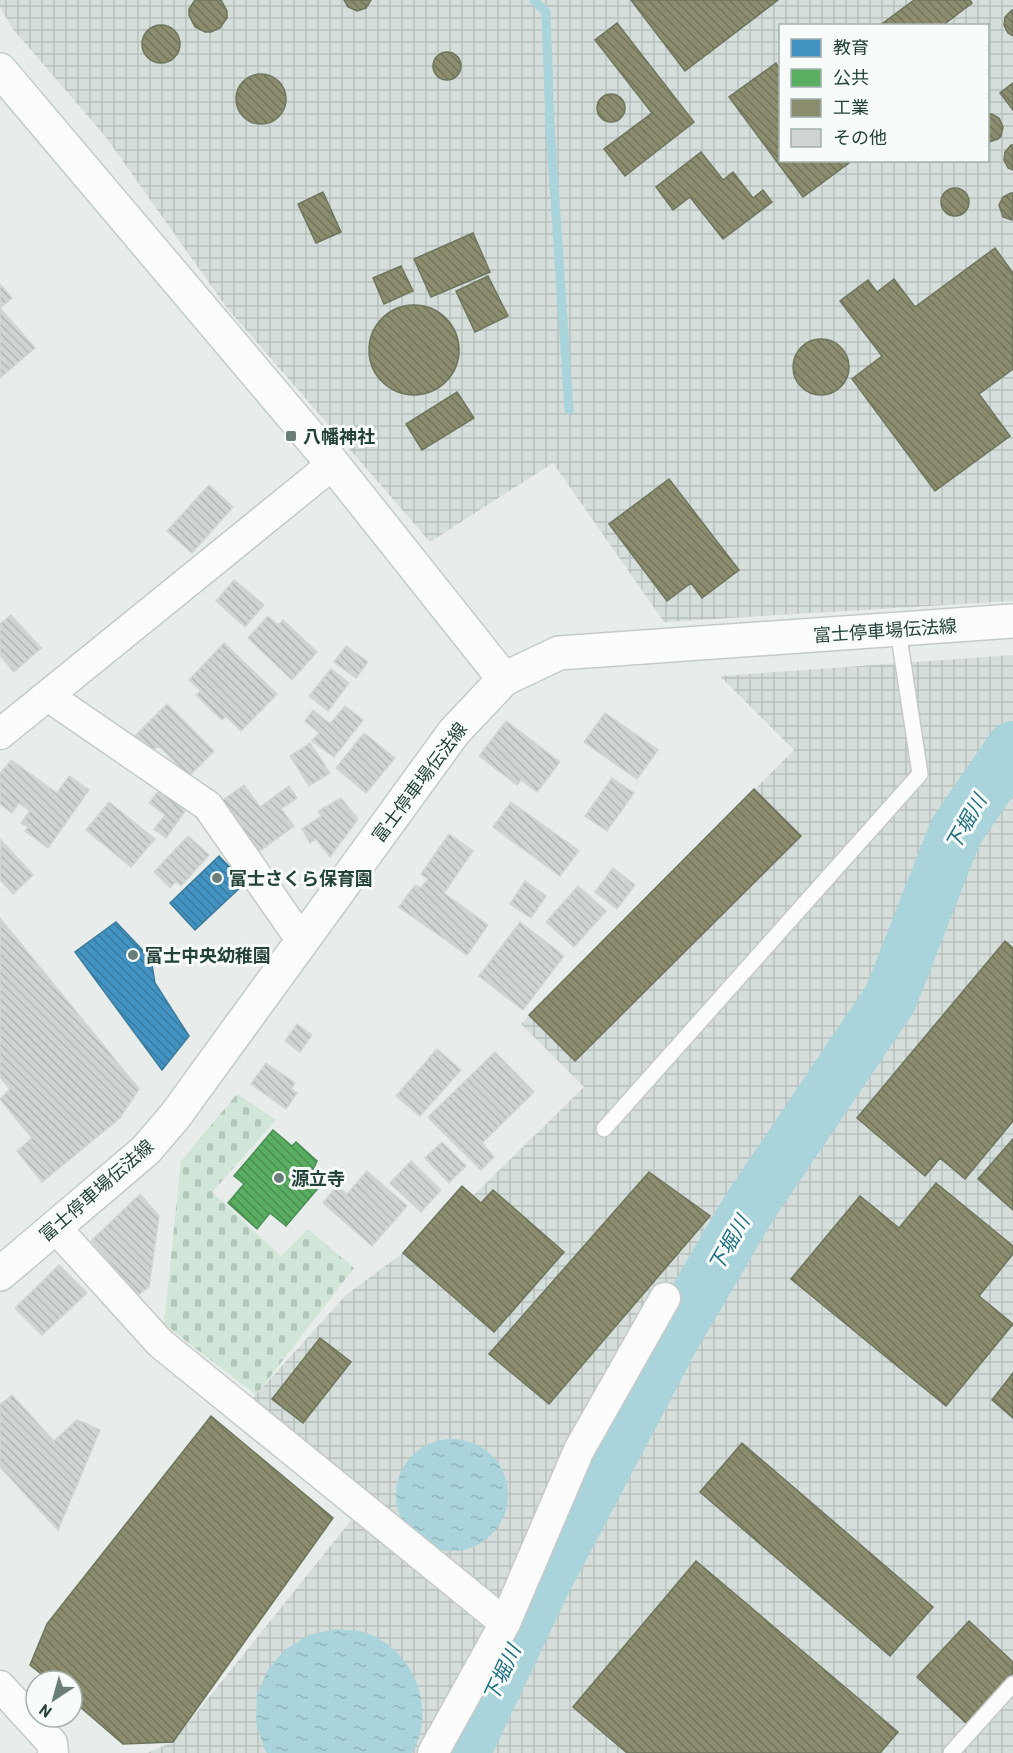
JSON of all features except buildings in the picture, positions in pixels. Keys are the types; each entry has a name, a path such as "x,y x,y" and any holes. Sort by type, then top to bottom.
{"main road":[{"path":"0,70 333,464 504,679"},
{"name":"富士停車場伝法線","path":"0,1274 146,1150 175,1116 454,732 504,679 559,653 1013,621"}],"street":[{"path":"0,734 333,464"},
{"path":"48,696 208,806 303,941"},
{"path":"55,1227 160,1343 505,1623"},
{"path":"433,1753 505,1623 579,1450 665,1298"},
{"path":"0,1686 52,1743 53,1753"}],"lane":[{"path":"604,1129 920,774 898,630"},
{"path":"951,1753 1013,1684"}],"shaded area":[{"path":"0,0 1013,0 1013,601 664,622 553,463 430,542 227,308 105,136 12,28 0,7"},
{"path":"1013,655 1013,1753 147,1753 173,1742 353,1518 231,1419 253,1398 346,1295 439,1229 584,1087 521,1024 794,750 720,676"}],"green space":[{"path":"237,1094 276,1120 212,1192 281,1256 308,1229 354,1268 256,1395 164,1324 181,1161"}],"water":[{"path":"452,1439 473,1443 492,1455 504,1474 508,1495 504,1516 492,1535 473,1547 452,1551 431,1547 412,1535 400,1516 396,1495 400,1474 412,1455 431,1443"},
{"path":"336,1629 364,1632 381,1640 396,1651 408,1665 421,1699 422,1717 419,1736 412,1753 267,1753 256,1722 257,1695 268,1669 286,1649 309,1635"}],"waterway":[{"path":"534,0 546,12 550,125 569,410"},
{"name":"下堀川","path":"463,1753 543,1584 672,1339 749,1208 890,999 956,831 1013,748"}],"place":[{"name":"八幡神社","path":"291,436"},
{"name":"富士さくら保育園","path":"217,878"},
{"name":"富士中央幼稚園","path":"133,955"},
{"name":"源立寺","path":"279,1178"}]}
